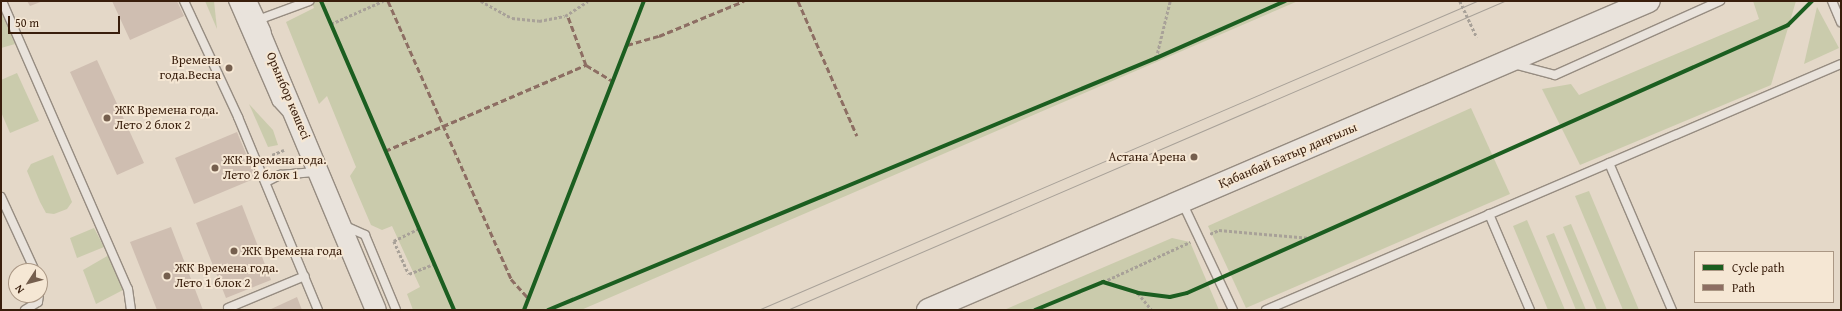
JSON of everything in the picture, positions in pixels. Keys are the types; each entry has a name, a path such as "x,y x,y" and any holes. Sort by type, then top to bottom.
{"main road":[{"name":"Қабанбай Батыр даңғылы","path":"928,310 1649,1"}],"street":[{"name":"Орынбор көшесі","path":"246,1 307,139 317,172"},
{"name":"Орынбор көшесі","path":"255,21 338,223 376,310"}],"lane":[{"path":"2,1 128,289 131,310"},
{"path":"184,1 266,182 318,310"},
{"path":"234,1 278,102 298,127"},
{"path":"255,21 308,1"},
{"path":"1507,62 1555,75 1720,1"},
{"path":"1832,1 1841,22"},
{"path":"1266,310 1841,64"},
{"path":"1609,163 1672,310"},
{"path":"266,182 280,175 317,172"},
{"path":"1,198 32,263"},
{"path":"1182,202 1233,310"},
{"path":"1489,214 1530,310"},
{"path":"338,223 365,235 396,310"},
{"path":"228,308 305,276"},
{"path":"25,310 36,303"}],"path":[{"path":"331,24 383,1"},
{"path":"481,1 512,18 539,21 565,16 588,1"},
{"path":"1156,58 1170,1"},
{"path":"1460,1 1477,37"},
{"path":"328,17 334,31"},
{"path":"1149,62 1163,55"},
{"path":"272,155 284,150"},
{"path":"416,222 422,236"},
{"path":"419,229 394,241 409,274 434,264"},
{"path":"1096,285 1219,230 1311,238"},
{"path":"1297,245 1318,235"},
{"path":"431,257 437,270"},
{"path":"1103,282 1115,284"},
{"path":"1132,290 1138,293 1150,295"},
{"path":"1138,293 1152,310"}],"green space":[{"path":"205,1 214,1 217,29"},
{"path":"311,1 1298,1 581,310 413,310 407,294 420,287 392,226 382,230 371,225 350,176 356,167 327,96 319,104 286,22 314,8"},
{"path":"1753,1 1796,1 1771,85 1580,165 1542,89 1571,84 1579,95 1759,19"},
{"path":"1817,7 1839,48 1804,64"},
{"path":"1,12 15,44 1,48"},
{"path":"17,73 39,121 10,133 1,112 1,80"},
{"path":"249,104 273,130 278,145 268,147"},
{"path":"1471,108 1510,194 1246,308 1208,226"},
{"path":"53,155 72,202 67,209 54,214 46,213 27,171 31,164"},
{"path":"1589,191 1639,310 1623,310 1575,196"},
{"path":"1527,220 1565,310 1548,310 1513,226"},
{"path":"1571,224 1607,310 1597,310 1563,227"},
{"path":"94,228 104,247 77,258 70,238"},
{"path":"1554,233 1586,310 1576,310 1546,236"},
{"path":"1172,238 1190,242 1219,310 1004,310"},
{"path":"109,255 123,290 96,304 83,270"}],"building":[{"path":"27,1 43,1 30,6"},
{"path":"112,1 177,1 184,16 130,40"},
{"name":"ЖК Времена года. Лето 2 блок 2","path":"97,60 144,163 117,175 70,72"},
{"name":"ЖК Времена года. Лето 2 блок 1","path":"237,132 256,178 194,204 175,158"},
{"name":"ЖК Времена года","path":"242,205 271,280 226,298 196,223"},
{"name":"ЖК Времена года. Лето 1 блок 2","path":"171,227 203,310 157,310 130,242"},
{"path":"297,297 302,310 269,310"}],"tram line":[{"path":"758,310 1477,1"},
{"path":"787,310 1504,1"}],"marked path":[{"path":"388,1 511,279 528,298"},
{"path":"627,45 659,36 744,1"},
{"path":"798,1 857,136"},
{"path":"385,151 586,65 567,14"},
{"path":"586,65 613,81"}],"cycle path":[{"path":"321,1 454,310"},
{"path":"524,310 644,1"},
{"path":"548,310 1156,58 1285,1"},
{"path":"1035,310 1103,282 1138,293 1170,297 1187,293 1788,25 1812,1"}],"place":[{"name":"Времена года.Весна","path":"229,68"},
{"name":"ЖК Времена года. Лето 2 блок 2","path":"107,118"},
{"name":"Астана Арена","path":"1194,157"},
{"name":"ЖК Времена года. Лето 2 блок 1","path":"215,168"},
{"name":"ЖК Времена года","path":"234,251"},
{"name":"ЖК Времена года. Лето 1 блок 2","path":"167,276"}]}
